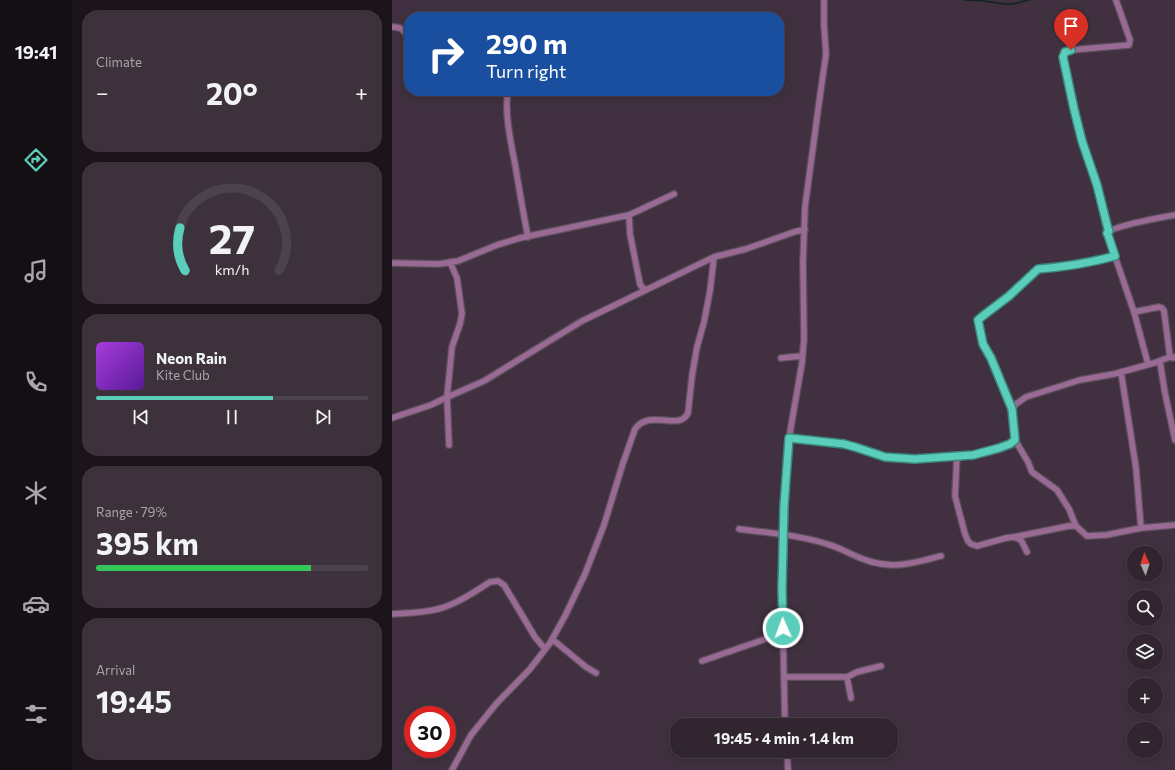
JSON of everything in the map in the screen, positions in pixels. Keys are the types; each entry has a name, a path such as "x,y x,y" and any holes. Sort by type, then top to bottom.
{"street":[{"path":"785,718 782,589 786,481 789,438 804,339 803,262 805,207 818,103 826,54 824,0"},
{"path":"1116,0 1130,40 1129,45 1071,50 1065,52 1063,57 1082,141 1097,185 1109,231 1107,233 1134,312 1148,364"},
{"path":"392,27 398,26 404,31"},
{"path":"507,96 510,133 528,237"},
{"path":"392,263 439,264 463,260 497,245 520,238 629,215 674,194"},
{"path":"629,215 630,234 640,284 644,290 646,289"},
{"path":"1109,231 1127,225 1175,215"},
{"path":"392,418 431,405 484,381 582,321 714,257 746,249 805,229"},
{"path":"1115,256 1094,262 1038,269 1009,296 977,321 983,344 991,358 1012,409 1015,440 1032,472 1054,487 1061,494 1076,526 1085,535 1089,536 1106,535 1141,528 1175,525"},
{"path":"452,770 471,736 496,704 530,669 552,639 565,616 585,574 604,525 635,429 646,420 679,421 684,419 688,413 692,376 710,291 714,257"},
{"path":"450,262 457,278 462,314 452,347 447,397 450,445"},
{"path":"1012,409 1018,402 1034,394 1080,380 1160,362 1172,357 1163,309 1159,308 1134,312"},
{"path":"781,358 802,356"},
{"path":"1160,362 1175,440"},
{"path":"1121,372 1136,468 1141,528"},
{"path":"789,438 844,444 885,457 915,459 973,455 992,451 1010,444 1015,440"},
{"path":"957,455 955,496 965,534 971,544 977,546 1006,538 1076,526"},
{"path":"739,529 784,534 827,544 871,562 881,564 904,565 941,556"},
{"path":"1014,537 1022,542 1027,552"},
{"path":"392,614 428,611 442,608 452,604 490,582 498,581 504,586 535,637 545,649"},
{"path":"702,661 783,633"},
{"path":"552,639 586,668 596,673"},
{"path":"784,677 847,676 881,666"},
{"path":"847,676 851,698"},
{"path":"787,758 788,770"}],"waterway":[{"path":"964,0 1005,4 1013,4 1029,0"}],"route":[{"path":"783,628 782,589 784,506 789,438 844,444 885,457 915,459 973,455 992,451 1010,444 1015,440 1012,409 991,358 983,344 978,326 978,319 1025,283 1038,269 1094,262 1115,256 1107,233 1109,231 1097,185 1082,141 1074,109 1063,57 1065,52 1071,50"}]}
